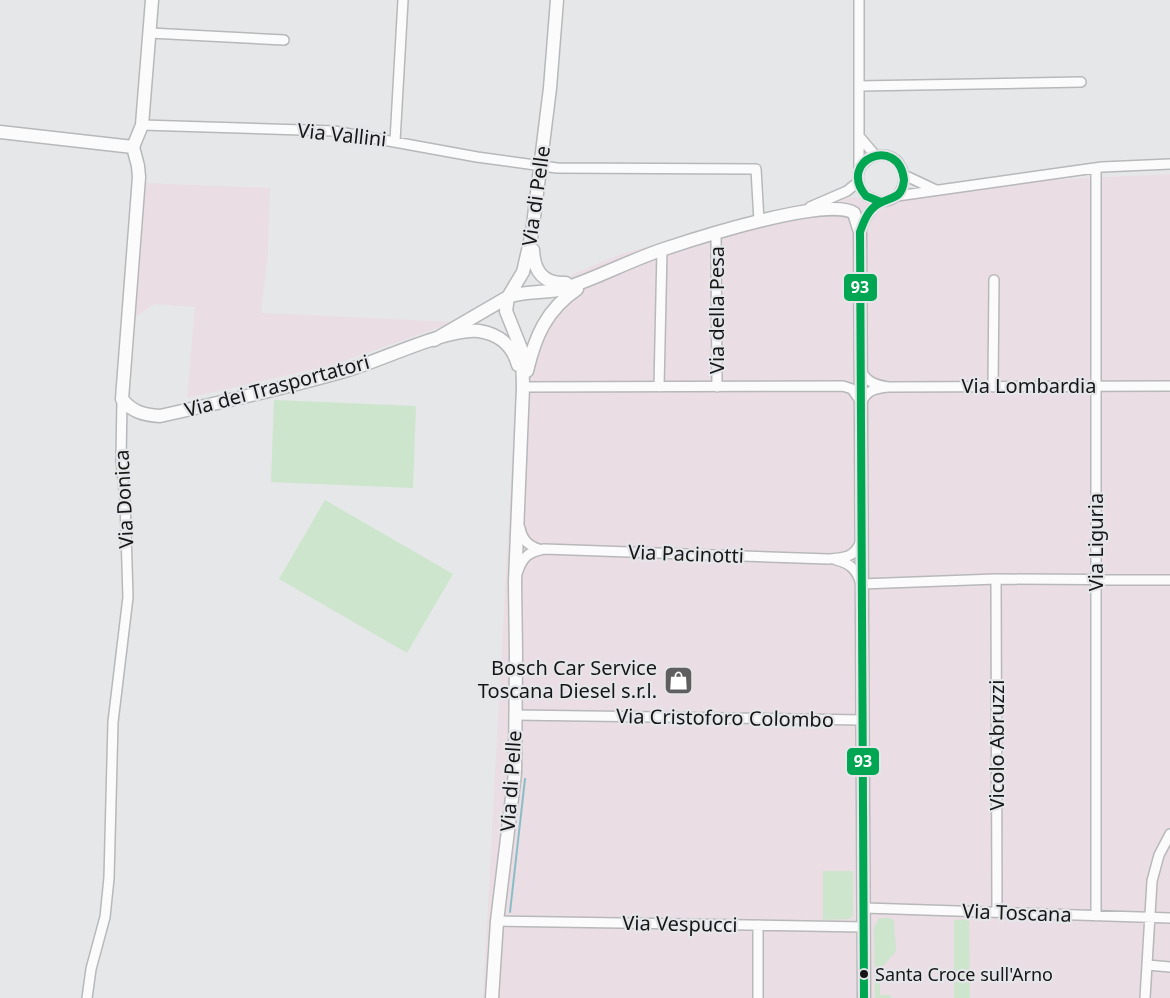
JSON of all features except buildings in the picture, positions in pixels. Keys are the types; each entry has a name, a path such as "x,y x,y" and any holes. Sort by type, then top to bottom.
{"street":[{"path":"0,132 133,147 142,125 152,0"},
{"path":"395,141 403,0"},
{"name":"Via di Pelle","path":"492,998 497,921 514,773 515,582 523,386 522,351 506,315 508,297 523,272 532,233 541,166 557,0"},
{"path":"859,0 858,182 866,196 881,202"},
{"path":"150,33 284,40"},
{"path":"859,86 1082,82"},
{"name":"Via Vallini","path":"142,125 334,131 541,166 756,169 759,222"},
{"path":"859,136 875,156"},
{"name":"Via Donica","path":"87,998 91,969 105,917 109,878 113,722 128,597 125,500 121,460 122,399 139,177 133,147"},
{"path":"859,171 868,159 875,156 887,156 894,159 900,164 904,175 904,184 897,196"},
{"path":"864,998 860,232 870,211 881,202 897,196 1096,168 1170,164"},
{"name":"Via Liguria","path":"1096,168 1096,916"},
{"path":"904,175 938,191"},
{"name":"Via della Pesa","path":"793,214 847,191 858,182"},
{"name":"Via della Pesa","path":"508,297 563,289 662,250 716,233 793,214 843,208 854,213 860,232"},
{"name":"Via della Pesa","path":"532,233 533,261 538,272 546,279 552,282 568,283 596,276"},
{"name":"Via della Pesa","path":"716,233 717,387"},
{"path":"659,387 662,250"},
{"name":"Via di Pelle","path":"523,386 531,352 553,308 563,298 596,276"},
{"path":"993,387 994,280"},
{"name":"Via dei Trasportatori","path":"434,340 508,297"},
{"name":"Via dei Trasportatori","path":"122,399 135,411 160,416 350,370 434,340 467,331 478,331 495,336 515,352 523,386"},
{"name":"Via Lombardia","path":"861,367 866,379 888,387 1170,386"},
{"path":"523,386 843,386 852,389 861,403"},
{"name":"Via Lombardia","path":"861,403 864,396 870,392 888,387"},
{"path":"519,512 520,528 524,539 531,546 544,549"},
{"name":"Via Pacinotti","path":"828,559 852,555 857,549 861,536"},
{"path":"515,582 524,557 531,552 544,549"},
{"name":"Via Pacinotti","path":"544,549 840,560 851,566 861,584"},
{"path":"861,584 996,579 1170,580"},
{"name":"Vicolo Abruzzi","path":"996,579 997,912"},
{"name":"Via Cristoforo Colombo","path":"515,715 863,720"},
{"path":"1145,998 1152,881 1155,867 1170,834"},
{"name":"Via Toscana","path":"865,908 1170,918"},
{"name":"Via Vespucci","path":"497,921 864,927"},
{"path":"758,925 758,998"},
{"path":"1148,965 1170,967"}],"shaded area":[{"path":"1170,174 1170,998 483,998 517,370 573,274 621,254 812,201 1045,180"},
{"path":"145,183 270,188 268,253 261,313 454,322 333,365 187,398 195,307 155,304 135,317"}],"green space":[{"path":"274,400 416,406 413,488 271,482"},
{"path":"325,500 453,574 407,653 279,579"},
{"path":"823,871 853,871 853,915 850,919 823,920"},
{"path":"879,918 891,918 894,921 896,951 880,970 880,995 891,995 891,998 875,998 874,928"},
{"path":"969,919 970,998 954,998 954,920"}],"waterway":[{"path":"510,912 525,779"}],"transit line":[{"name":"93","path":"864,998 860,232 872,209 898,194 904,180 900,166 892,158 882,155 872,157 864,163 859,172 859,183 866,196 881,202"}],"place":[{"name":"Bosch Car Service Toscana Diesel s.r.l.","path":"678,680"},
{"name":"Santa Croce sull'Arno","path":"864,974"}]}
